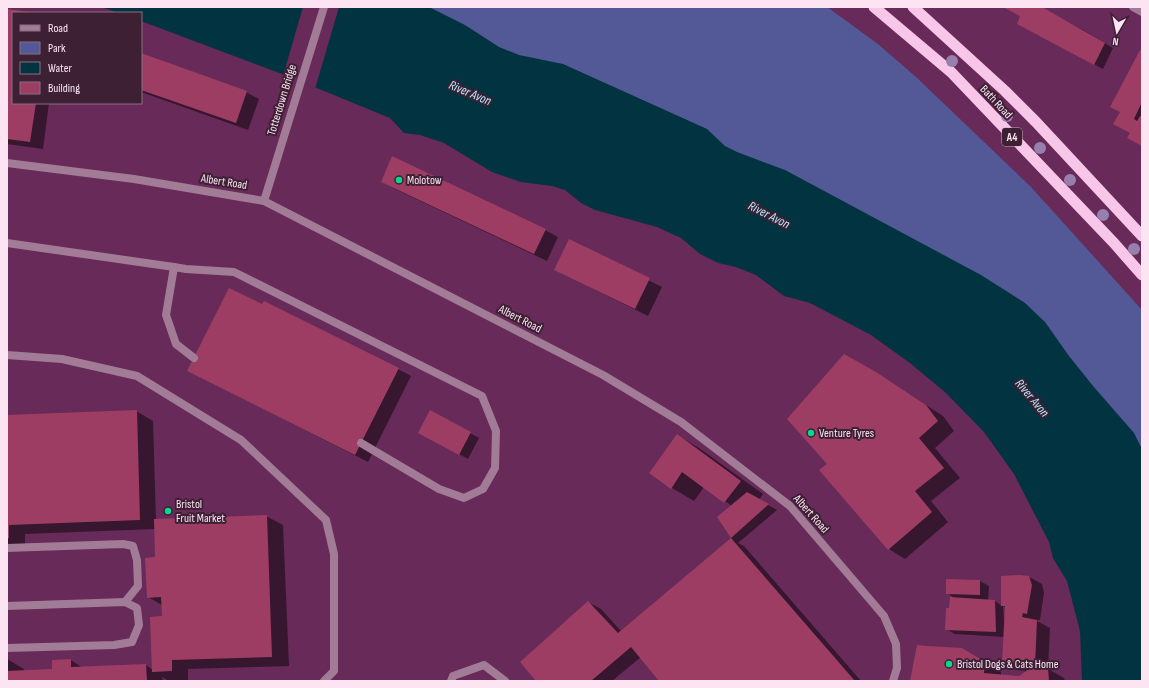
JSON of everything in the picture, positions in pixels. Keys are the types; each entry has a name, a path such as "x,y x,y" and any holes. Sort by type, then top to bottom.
{"highway":[{"name":"Bath Road","path":"874,7 951,72 1142,274"},
{"name":"Bath Road","path":"913,7 1005,91 1036,122 1142,236"}],"street":[{"name":"Totterdown Bridge","path":"264,201 285,128 324,7"},
{"path":"1133,7 1142,12"},
{"name":"Albert Road","path":"7,162 134,180 264,201 603,375 681,422 790,506 884,616 896,644 897,668 893,681"},
{"path":"7,243 174,267 234,272 482,396 496,431 495,468 483,488 464,498 439,489 361,443"},
{"path":"174,267 166,315 176,344 194,358"},
{"path":"7,355 62,359 137,376 241,440 326,520 334,554 334,671 324,681"},
{"path":"7,548 123,544 133,546 136,560 138,586 125,602"},
{"path":"7,606 125,602 137,608 139,625 132,642 114,645 7,648"},
{"path":"451,681 453,676 484,665 505,681"}],"green space":[{"path":"323,7 827,7 878,44 916,77 1031,187 1142,310 1142,546 1072,415"}],"water":[{"name":"River Avon","path":"101,7 429,7 465,25 499,47 519,55 563,64 707,129 725,146 785,170 981,275 1025,303 1045,322 1093,386 1134,433 1142,449 1142,681 1082,681 1080,631 1067,581 1053,558 1049,542 1014,474 984,432 946,393 910,363 871,335 810,303 784,296 756,275 736,267 718,263 700,254 681,238 657,227 595,210 581,203 565,190 552,186 521,182 492,172 444,143 420,135 404,133 390,118 290,77 142,21 142,12 116,12"}],"pier":[{"path":"303,7 339,7 315,89 283,76"}],"building":[{"path":"1003,7 1042,7 1105,43 1094,65 1017,24 1020,16"},
{"path":"7,9 28,12 12,12 12,104 36,104 30,142 7,139"},
{"path":"1140,50 1142,52 1142,102 1134,119 1137,121 1140,116 1142,117 1142,146 1127,138 1130,133 1113,124 1120,112 1110,107"},
{"path":"142,53 247,91 236,123 142,90"},
{"path":"392,156 546,229 534,254 381,182"},
{"path":"569,239 650,278 635,309 554,270"},
{"path":"229,288 262,304 264,301 399,368 355,455 187,371"},
{"path":"844,354 876,372 926,405 938,421 919,438 944,468 915,491 932,512 888,550 819,470 827,464 787,419"},
{"path":"137,410 140,520 9,525 9,538 7,539 7,415"},
{"path":"430,410 471,432 459,455 418,433"},
{"path":"677,434 741,481 724,503 682,472 671,489 649,473"},
{"path":"747,492 769,504 731,538 717,517"},
{"path":"267,515 272,657 172,660 172,671 152,672 150,617 162,616 161,597 147,598 145,558 155,557 154,519"},
{"path":"731,538 855,681 659,681 631,647 591,681 536,681 520,662 588,601 618,633"},
{"path":"1001,576 1029,576 1032,585 1027,614 1023,613 1022,617 1037,620 1035,666 1002,663 1005,606 1001,606"},
{"path":"946,579 980,580 980,595 946,594"},
{"path":"950,597 995,600 996,632 945,630 946,608 949,608"},
{"name":"Bristol Dogs & Cats Home","path":"917,645 962,648 985,662 984,673 1019,676 1029,669 1048,667 1049,681 910,681"},
{"path":"71,659 71,667 146,664 147,681 7,681 7,671 52,669 52,660"}],"place":[{"name":"Molotow","path":"399,180"},
{"name":"Venture Tyres","path":"811,433"},
{"name":"Bristol Fruit Market","path":"168,511"},
{"name":"Bristol Dogs & Cats Home","path":"949,664"}]}
